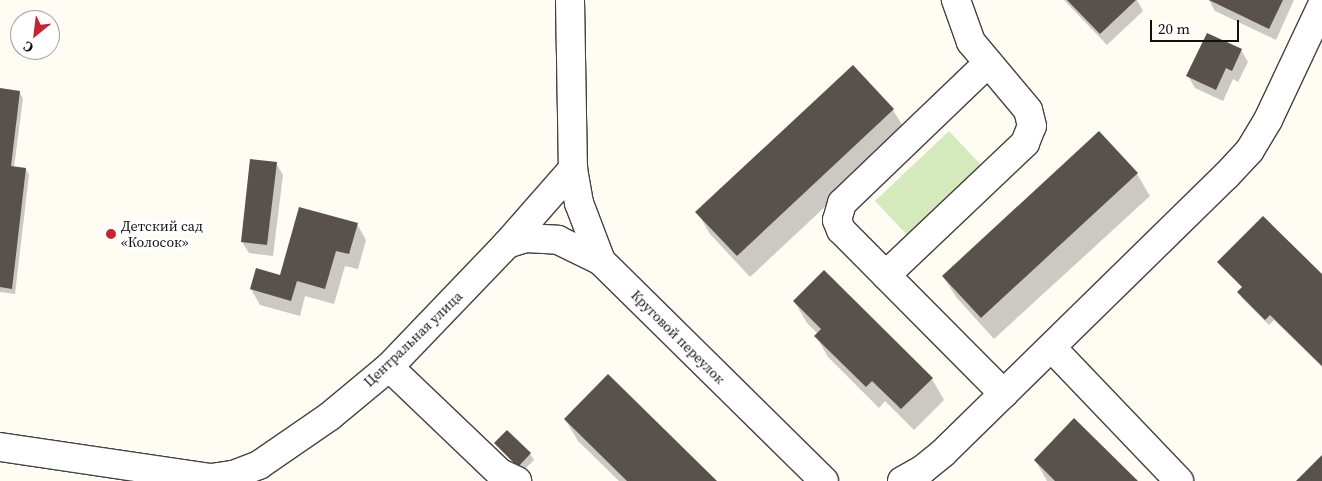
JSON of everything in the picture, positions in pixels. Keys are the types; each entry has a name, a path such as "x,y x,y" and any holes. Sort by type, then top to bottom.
{"street":[{"path":"570,0 573,169"},
{"path":"886,275 1025,143 1032,126 1028,110 971,42 956,0"},
{"path":"902,481 922,470 944,452 1052,348 1250,150 1268,120 1322,5"},
{"path":"988,63 842,203 838,211 842,230 1004,394"},
{"name":"Центральная улица","path":"0,447 211,480 233,475 259,465 330,416 389,367 507,244 573,169"},
{"name":"Круговой переулок","path":"573,169 579,204 601,261 824,481"},
{"path":"507,244 525,238 558,240 601,261"},
{"path":"1052,348 1179,481"},
{"path":"389,367 500,473 517,481"}],"green space":[{"path":"949,131 983,167 909,237 875,201"}],"building":[{"path":"1067,0 1136,0 1100,34"},
{"path":"1209,0 1283,0 1269,29"},
{"path":"1207,33 1242,49 1232,71 1226,68 1216,90 1186,76"},
{"path":"853,65 894,109 737,256 695,212"},
{"path":"0,88 20,91 11,166 26,168 12,289 0,287"},
{"path":"1099,131 1138,173 981,318 942,276"},
{"path":"250,159 277,162 267,245 241,242"},
{"path":"299,207 358,223 349,254 336,251 325,289 297,281 291,301 250,289 256,268 280,275"},
{"path":"1263,216 1322,274 1322,366 1270,315 1265,320 1237,292 1242,287 1217,262"},
{"path":"824,270 933,378 901,409 872,381 866,387 814,336 821,329 793,301"},
{"path":"608,374 717,481 627,481 564,419"},
{"path":"1074,418 1138,481 1055,481 1034,460"},
{"path":"507,430 531,453 518,467 494,443"},
{"path":"1322,455 1322,481 1296,481"}],"place":[{"name":"Детский сад «Колосок»","path":"111,234"}]}
